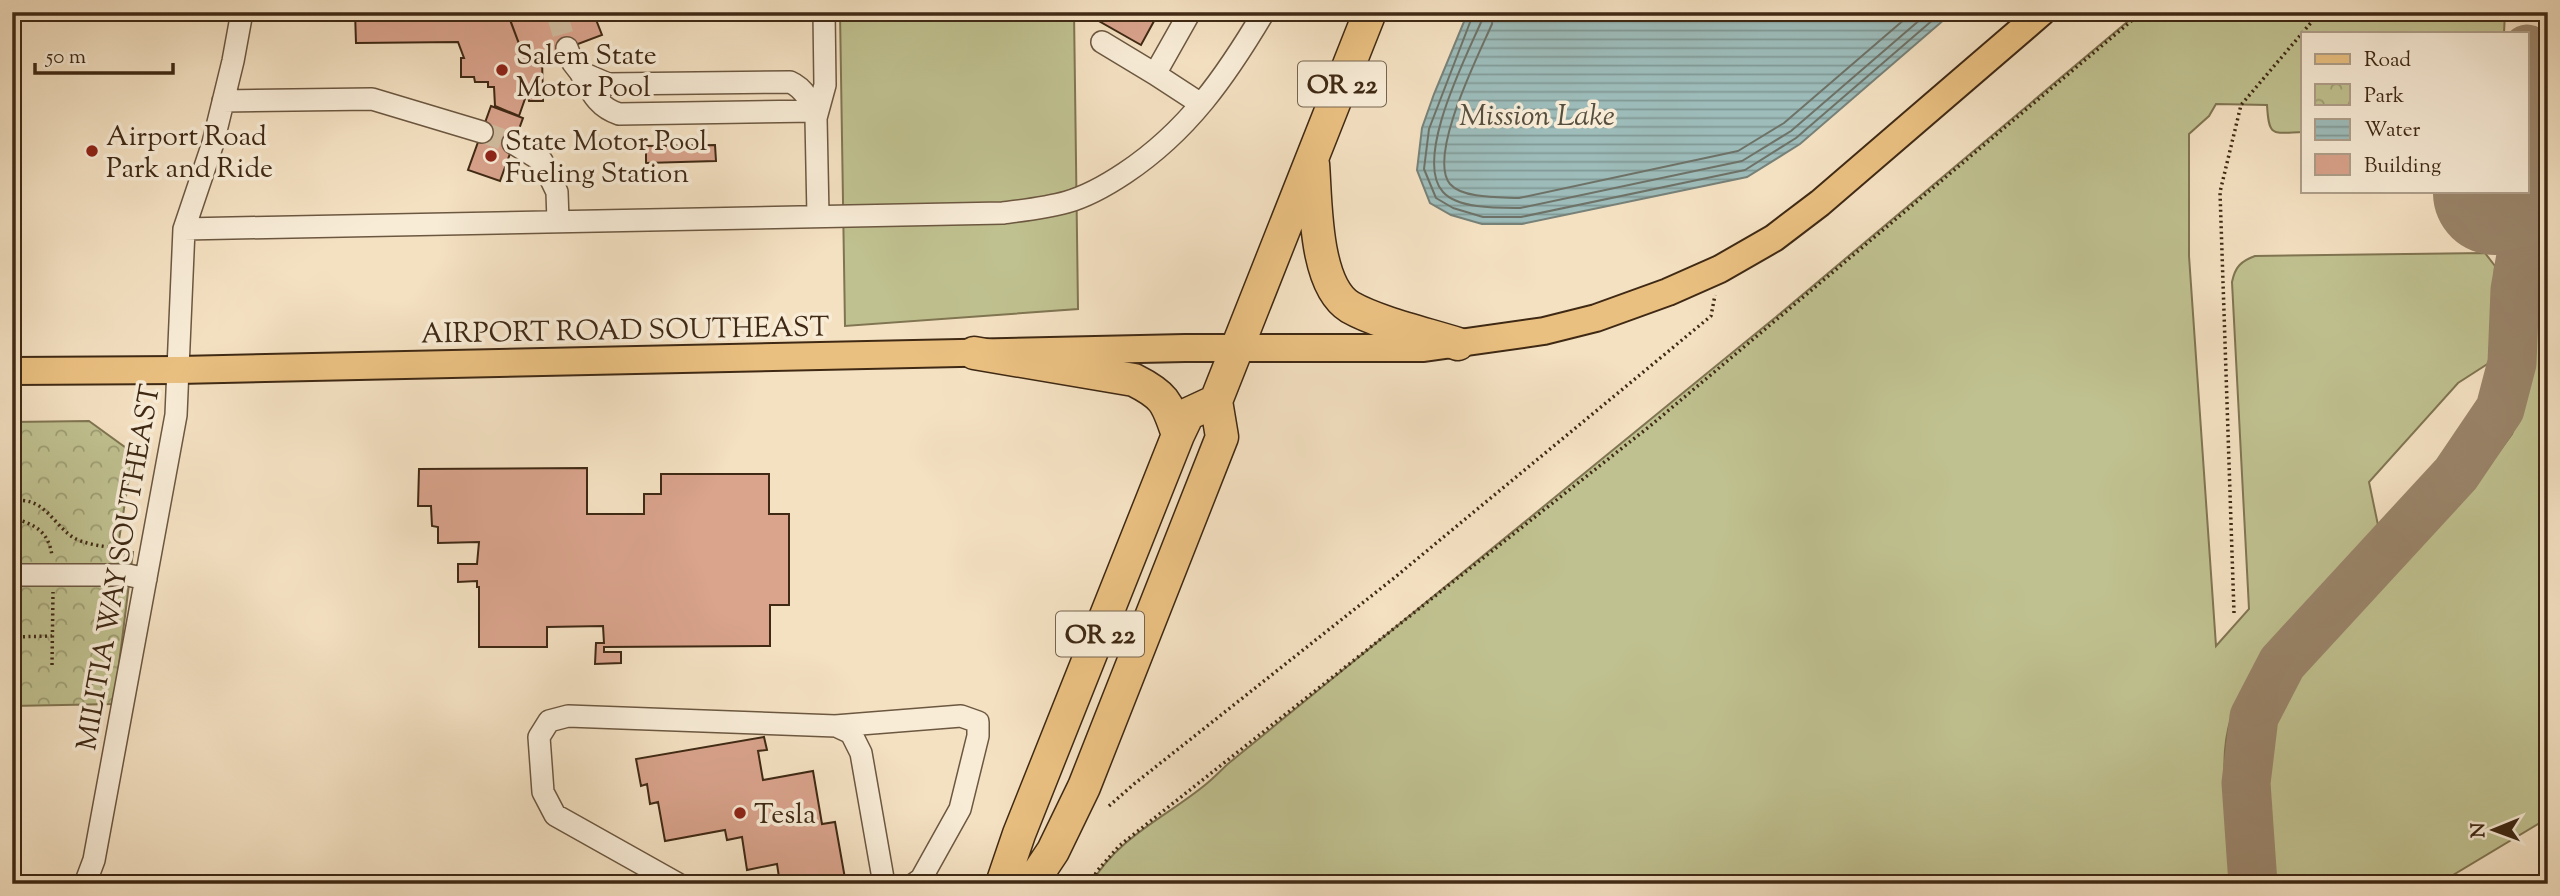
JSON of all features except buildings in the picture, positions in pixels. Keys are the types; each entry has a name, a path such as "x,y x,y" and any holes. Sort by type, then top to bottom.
{"highway":[{"name":"OR 22","path":"1031,884 1053,851 1084,788 1222,437 1216,401 1370,12"},
{"name":"OR 22","path":"1313,155 1320,251 1334,288 1349,306 1458,344"},
{"path":"974,353 1134,380 1154,390 1165,400 1178,435"},
{"name":"OR 22","path":"1002,884 1019,834 1178,435 1188,414 1216,401"}],"main road":[{"name":"AIRPORT ROAD SOUTHEAST","path":"12,371 179,370 1238,348 1424,348 1544,331 1596,318 1668,292 1720,269 1774,238 1820,203 2042,12"}],"street":[{"name":"MILITIA WAY SOUTHEAST","path":"85,884 94,860 176,415 184,229 213,143 242,12"},
{"path":"818,216 810,104 825,85 824,12"},
{"path":"1155,74 1190,12"},
{"path":"184,229 1003,213 1069,202 1114,181 1159,149 1226,74 1264,12"},
{"path":"1102,42 1202,104"},
{"path":"567,48 580,72 608,91 810,104"},
{"path":"223,101 372,99 482,132"},
{"path":"513,143 542,161 557,192 558,221"},
{"path":"12,575 128,575 146,579"},
{"path":"678,884 555,816 543,792 539,737 549,721 568,716 835,726 961,716 978,722 978,736 960,809 921,879 914,884"},
{"path":"835,726 851,733 861,753 884,884"}],"path":[{"path":"1090,884 1097,871 1119,846 1650,426 2142,12"},
{"path":"2303,32 2320,12"},
{"path":"2234,614 2220,192 2241,105 2301,34"},
{"path":"1110,806 1134,784 1394,578 1711,316 1720,269"},
{"path":"12,501 29,501 46,508 76,539 114,548"},
{"path":"12,637 52,636"}],"green space":[{"path":"840,12 1074,12 1078,309 845,326"},
{"path":"2139,12 2505,12 2504,32 2301,32 2301,132 2274,131 2269,123 2267,105 2216,104 2209,116 2189,134 2189,256 2216,646 2249,609 2232,282 2237,268 2242,262 2255,256 2485,253 2495,266 2489,363 2458,383 2369,482 2378,525 2284,628 2244,685 2231,716 2224,766 2233,884 1091,884 1114,854 1128,841 1205,785 1776,317"},
{"path":"2548,267 2548,818 2438,884 2274,884 2266,772 2270,736 2279,710 2292,686 2490,464 2512,434 2526,394 2532,363 2537,281"},
{"path":"89,421 133,453 117,552 133,552 114,704 12,706 12,422"}],"water":[{"name":"Mission Lake","path":"1468,12 1953,12 1800,144 1747,177 1522,224 1482,224 1451,215 1430,203 1417,170 1422,128"}],"taxiway":[{"path":"2253,884 2246,783 2254,717 2282,663 2456,474 2500,409 2512,363 2515,290 2532,192 2528,78"}],"runway":[{"path":"2495,193 2548,192"}],"tunnel":[{"path":"557,14 567,48"},
{"path":"482,132 513,143"}],"place":[{"name":"Salem State Motor Pool","path":"502,70"},
{"name":"Airport Road Park and Ride","path":"92,151"},
{"name":"State Motor Pool Fueling Station","path":"491,156"},
{"name":"Tesla","path":"740,813"}]}
